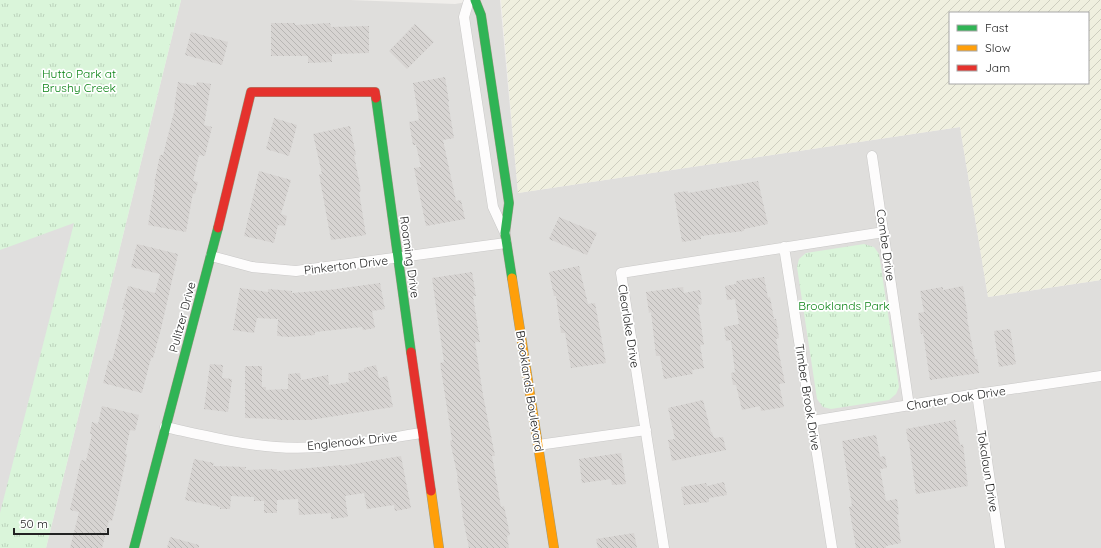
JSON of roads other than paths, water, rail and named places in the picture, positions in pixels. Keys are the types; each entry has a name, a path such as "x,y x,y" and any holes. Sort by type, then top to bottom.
{"street":[{"name":"Brooklands Boulevard","path":"468,0 464,17 493,207 506,238"},
{"name":"Brooklands Boulevard","path":"475,0 481,15 509,203 506,238 554,548"},
{"name":"Pulitzer Drive","path":"134,548 211,256 251,92"},
{"name":"Roaming Drive","path":"251,92 375,92 439,548"},
{"name":"Combe Drive","path":"872,156 910,406"},
{"name":"Clearlake Drive","path":"664,548 620,273 884,232"},
{"name":"Pinkerton Drive","path":"211,256 252,267 296,271 398,258 506,238"},
{"name":"Timber Brook Drive","path":"784,247 832,548"},
{"name":"Charter Oak Drive","path":"812,421 976,394 1101,376"},
{"name":"Tokalaun Drive","path":"976,394 1000,548"},
{"name":"Englenook Drive","path":"165,427 224,440 277,447 327,446 422,433"},
{"path":"538,445 646,430"}],"park label":[{"name":"Hutto Park at Brushy Creek","path":"79,80"},
{"name":"Brooklands Park","path":"844,305"}]}
